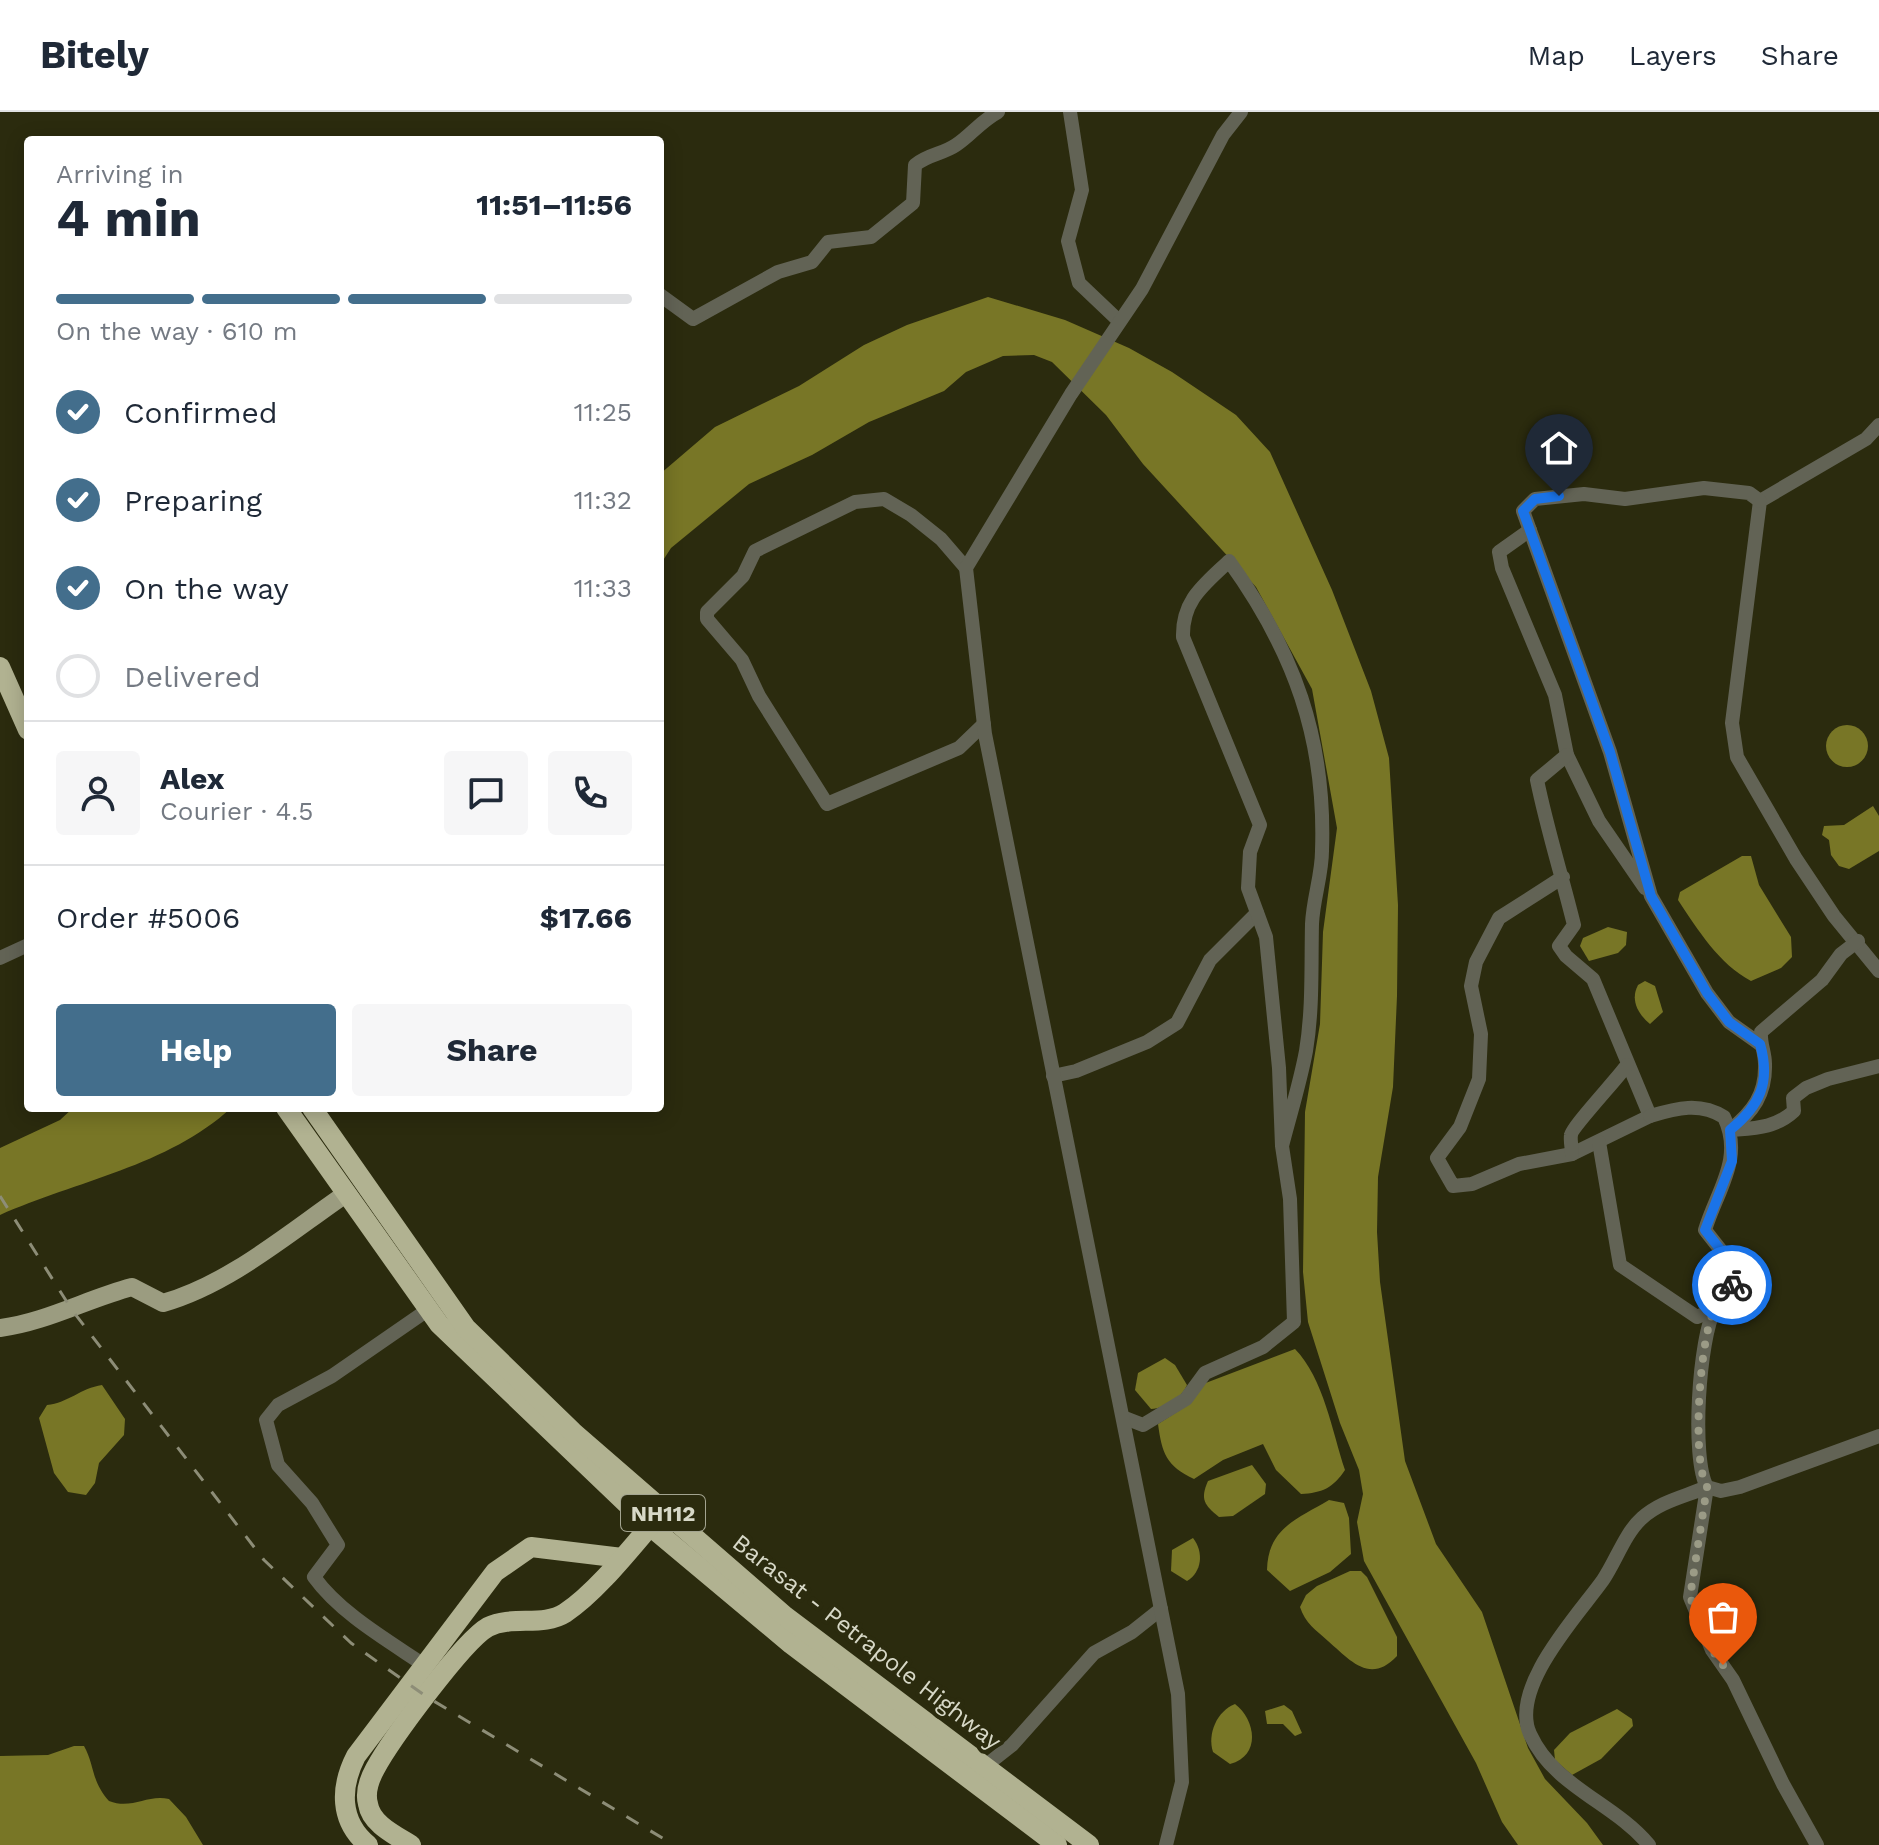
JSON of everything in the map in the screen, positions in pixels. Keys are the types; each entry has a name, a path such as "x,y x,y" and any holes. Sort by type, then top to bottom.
{"highway":[{"path":"0,667 24,721"},
{"name":"Barasat - Petrapole Highway","path":"289,1112 439,1324 650,1526 791,1644 1057,1845"},
{"name":"Barasat - Petrapole Highway","path":"315,1112 437,1291 466,1328 498,1359 707,1552 796,1625 1089,1845"},
{"path":"411,1845 376,1821 368,1807 367,1791 375,1769 467,1643 490,1626 551,1618 565,1613 650,1526"},
{"path":"368,1845 351,1825 345,1808 343,1791 346,1775 495,1572 531,1547 622,1558"}],"main road":[{"path":"0,1328 29,1324 90,1298 132,1287 163,1303 181,1298 251,1259 347,1193"}],"street":[{"path":"664,298 693,319 778,272 812,262 828,242 871,237 913,203 915,165 929,154 955,146 982,121 998,112"},
{"path":"1070,112 1082,190 1068,241 1079,283 1118,322"},
{"path":"966,568 1071,394 1142,289 1223,135 1241,112"},
{"path":"1760,501 1866,439 1879,425"},
{"path":"1651,896 1610,752 1523,511 1535,499 1584,494 1625,499 1704,488 1749,493 1760,501"},
{"path":"984,724 959,748 827,804 759,696 742,660 707,619 713,605 743,576 755,551 855,502 884,499 911,515 941,539 966,568 984,724 1178,1694 1183,1743 1182,1782 1166,1845"},
{"path":"1760,501 1732,723 1737,757 1796,859 1834,916 1858,941 1879,971"},
{"path":"1530,530 1499,552 1555,695 1567,755 1599,821 1651,896 1707,993 1729,1022 1760,1044"},
{"path":"1125,1418 1143,1425 1160,1418 1186,1399 1201,1376 1263,1347 1294,1322 1290,1199 1282,1146 1279,1068 1266,937 1248,888 1250,852 1260,825 1183,637 1182,614 1203,586 1229,561 1287,653 1315,752 1323,810 1322,855 1312,921 1313,989 1306,1052 1282,1146"},
{"path":"1567,755 1537,780 1574,925 1559,946 1593,979 1650,1116"},
{"path":"1563,877 1499,918 1476,962 1471,986 1481,1034 1479,1079 1460,1127 1437,1158 1453,1186 1472,1184 1519,1164 1572,1154 1650,1116 1688,1107 1710,1108 1724,1117 1730,1130 1732,1161 1705,1230 1738,1272 1713,1310 1700,1398 1697,1448 1701,1477 1707,1487 1690,1597 1712,1650 1733,1680 1783,1784 1817,1845"},
{"path":"1053,1076 1076,1071 1147,1042 1177,1023 1210,960 1257,913"},
{"path":"1730,1130 1749,1115 1759,1101 1765,1065 1760,1044 1761,1032 1770,1021 1822,980 1841,954 1858,941"},
{"path":"0,958 24,947"},
{"path":"1572,1154 1571,1134 1575,1125 1598,1104 1627,1065"},
{"path":"1730,1130 1762,1128 1785,1120 1794,1111 1793,1098 1806,1088 1879,1066"},
{"path":"1599,1142 1620,1265 1697,1317 1713,1310"},
{"path":"424,1665 381,1636 322,1588 314,1577 338,1545 312,1503 278,1465 266,1420 278,1405 332,1376 429,1309"},
{"path":"1649,1845 1544,1759 1528,1730 1530,1695 1548,1652 1580,1605 1601,1582 1639,1520 1661,1503 1707,1487 1721,1491 1740,1487 1879,1436"},
{"path":"984,1767 1012,1745 1094,1653 1132,1632 1161,1609"}],"shaded area":[{"path":"988,297 1065,320 1129,348 1172,372 1236,415 1270,452 1332,590 1371,691 1389,758 1398,905 1397,996 1393,1087 1378,1177 1377,1232 1380,1282 1405,1461 1436,1544 1482,1612 1528,1748 1545,1779 1587,1823 1603,1845 1518,1845 1502,1822 1476,1763 1364,1561 1357,1522 1363,1494 1359,1470 1340,1423 1308,1322 1303,1272 1305,1112 1320,1024 1323,932 1337,828 1312,689 1256,587 1143,464 1106,415 1052,362 1034,355 1003,356 966,372 944,391 869,422 812,455 749,484 671,548 664,559 664,471 715,427 799,386 864,345 907,325"},
{"path":"1847,725 1862,731 1868,746 1862,761 1847,767 1832,761 1826,746 1832,731"},
{"path":"1873,806 1879,816 1879,851 1849,869 1839,866 1831,855 1829,840 1822,835 1824,826 1844,825"},
{"path":"1742,856 1751,856 1759,885 1791,937 1792,957 1781,968 1751,981 1719,956 1678,900 1680,892"},
{"path":"1608,927 1627,932 1626,945 1618,953 1589,961 1580,946 1583,938"},
{"path":"1645,981 1655,986 1663,1012 1650,1024 1635,1001 1638,985"},
{"path":"69,1112 226,1112 206,1128 150,1158 0,1215 0,1148 60,1120"},
{"path":"1295,1349 1313,1375 1331,1422 1345,1470 1336,1481 1321,1491 1301,1494 1276,1470 1263,1444 1223,1460 1194,1479 1171,1464 1161,1443 1158,1424 1180,1410 1203,1384"},
{"path":"1165,1358 1175,1365 1187,1385 1172,1402 1151,1409 1135,1390 1138,1373"},
{"path":"102,1385 125,1419 124,1435 99,1463 95,1483 86,1495 68,1492 54,1473 39,1418 47,1405"},
{"path":"1252,1465 1266,1484 1265,1494 1233,1516 1219,1517 1205,1501 1208,1481"},
{"path":"1329,1500 1344,1503 1349,1518 1351,1554 1330,1572 1290,1591 1267,1570 1273,1544 1286,1526"},
{"path":"1193,1538 1199,1549 1200,1561 1196,1572 1187,1581 1171,1571 1172,1550"},
{"path":"1350,1571 1361,1571 1367,1577 1397,1637 1397,1656 1378,1669 1352,1662 1311,1626 1300,1607 1306,1595 1317,1586"},
{"path":"1235,1704 1247,1719 1252,1737 1247,1754 1230,1764 1213,1752 1211,1738 1223,1712"},
{"path":"1284,1705 1292,1711 1302,1733 1295,1736 1283,1724 1267,1724 1265,1711"},
{"path":"1617,1709 1632,1719 1633,1726 1601,1759 1572,1775 1555,1760 1554,1750 1570,1733"},
{"path":"74,1746 84,1746 99,1787 109,1801 125,1804 154,1798 169,1799 186,1817 203,1845 0,1845 0,1756 48,1755"}],"railway":[{"path":"0,1196 72,1310 264,1560 351,1643 427,1697 674,1845"}],"way so far":[{"path":"1723,1665 1700,1626 1690,1597 1707,1487 1701,1477 1697,1448 1708,1337 1713,1310 1732,1285"}],"route":[{"path":"1559,496 1535,499 1523,511 1595,718 1610,752 1651,896 1707,993 1729,1022 1760,1044 1765,1065 1756,1107 1730,1130 1734,1147 1732,1161 1705,1230 1738,1272 1732,1285"}]}
